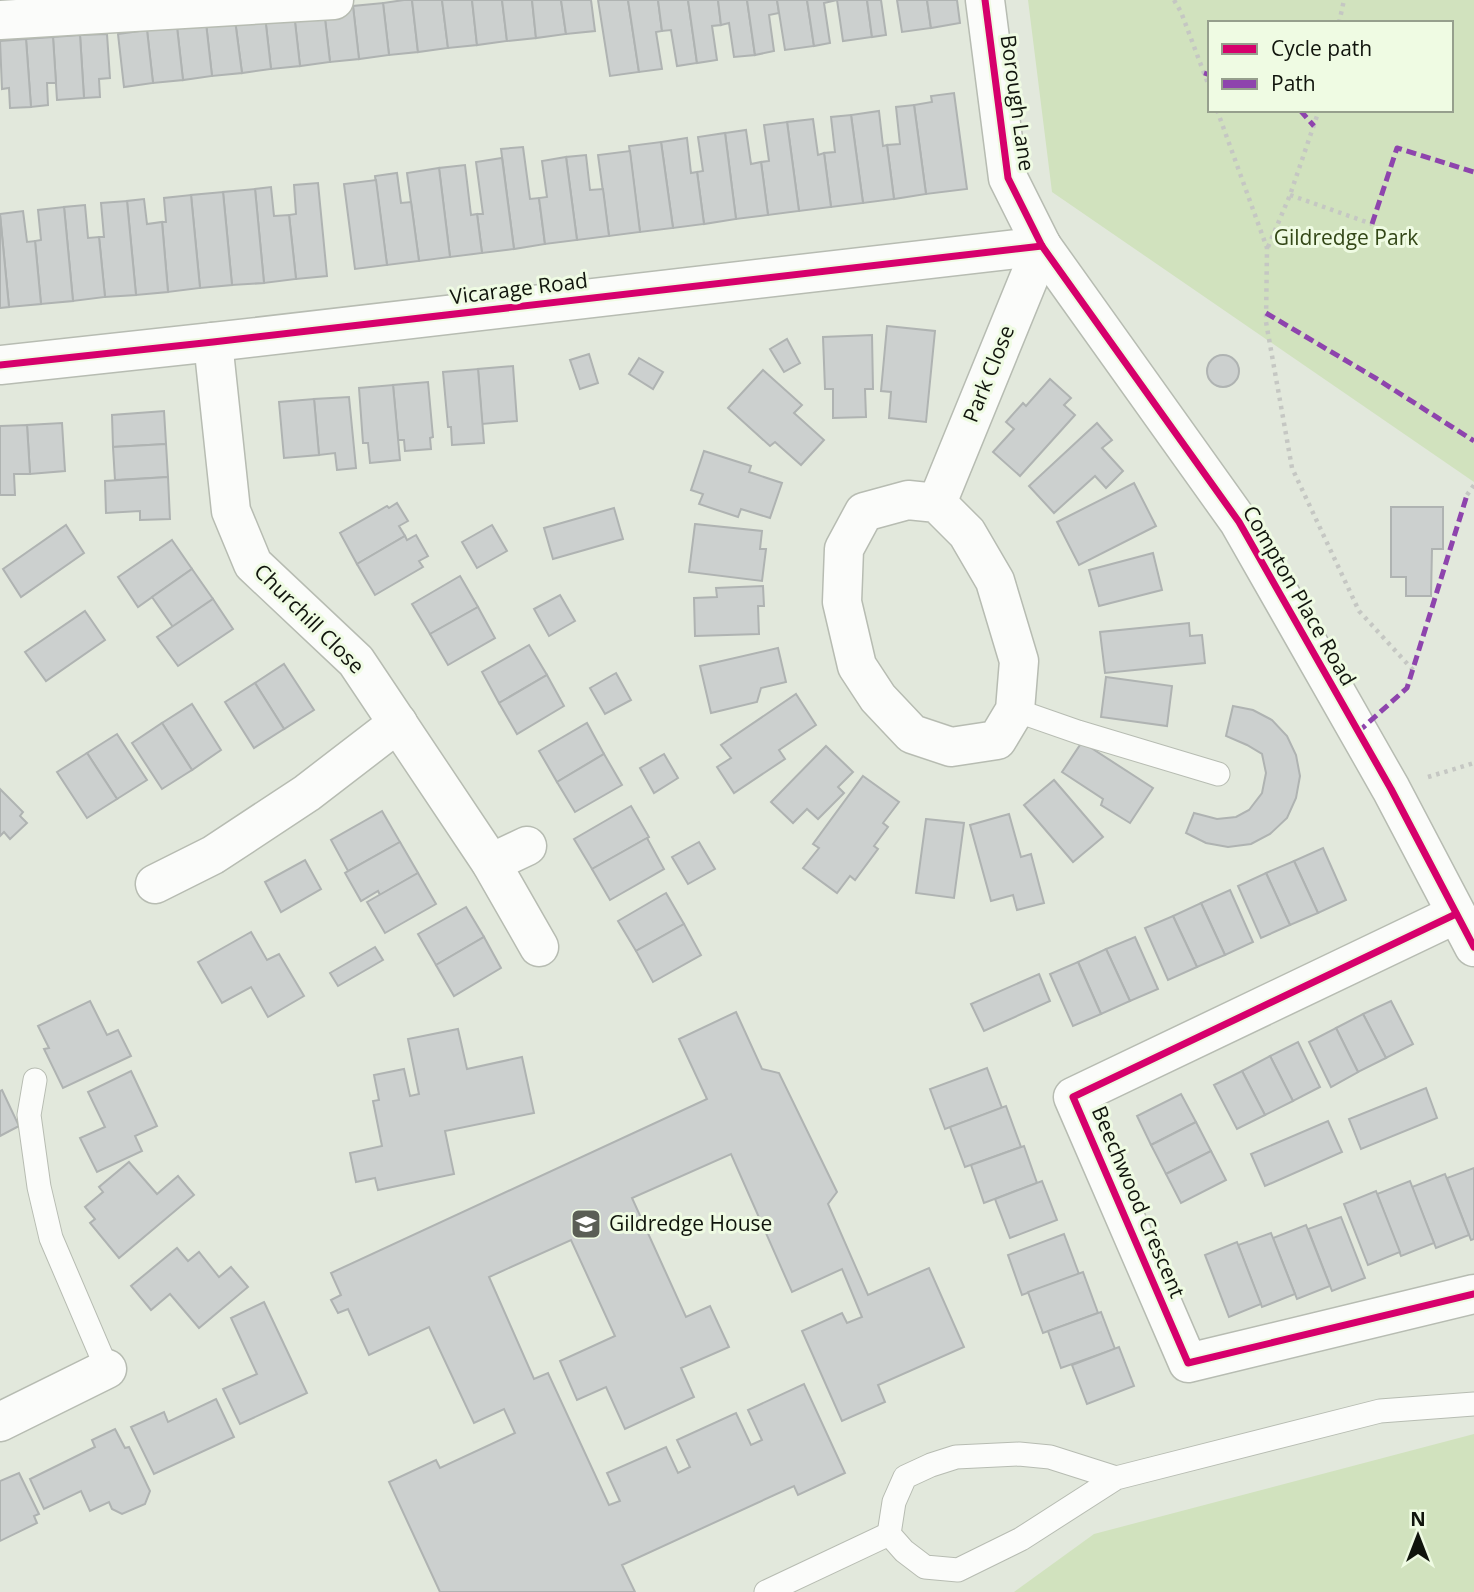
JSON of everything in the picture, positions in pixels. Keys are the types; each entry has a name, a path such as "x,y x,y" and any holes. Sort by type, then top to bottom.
{"street":[{"path":"0,20 334,0"},
{"name":"Borough Lane","path":"985,0 1008,178 1042,246"},
{"name":"Vicarage Road","path":"0,365 1042,246"},
{"name":"Park Close","path":"937,503 1042,246"},
{"name":"Compton Place Road","path":"1042,246 1239,522 1391,789 1465,930"},
{"name":"Churchill Close","path":"213,342 231,511 253,564 356,661 491,863 539,947"},
{"path":"908,500 937,503 967,533 995,581 1019,661 1015,710 997,740 951,747 912,734 878,698 857,666 842,602 844,548 864,512 908,500"},
{"path":"155,884 213,855 307,793 398,723"},
{"path":"491,863 527,846"},
{"name":"Beechwood Crescent","path":"1465,930 1073,1097 1188,1363 1474,1294"},
{"path":"0,1422 107,1369"}],"lane":[{"path":"1015,710 1078,732 1219,774"},
{"path":"35,1080 29,1115 39,1187 51,1238 107,1369"},
{"path":"889,1534 904,1551 925,1567 958,1570 1021,1539 1116,1478 1380,1411 1474,1404"},
{"path":"889,1534 894,1502 905,1477 957,1457 1019,1454 1050,1457 1116,1478"},
{"path":"766,1592 889,1534"}],"path":[{"path":"1174,0 1208,84"},
{"path":"1339,21 1344,0"},
{"path":"1218,112 1267,248 1266,322 1292,468 1359,611 1413,670"},
{"path":"1267,248 1290,195 1318,112"},
{"path":"1290,195 1372,224"},
{"path":"1467,495 1474,485"},
{"path":"1391,789 1474,763"}],"green space":[{"name":"Gildredge Park","path":"1028,0 1474,0 1474,482 1052,192"},
{"path":"1474,1434 1474,1592 1014,1592 1094,1534"}],"building":[{"path":"412,0 418,52 389,55 383,3"},
{"path":"412,0 442,0 448,48 418,52"},
{"path":"442,0 472,0 477,45 448,48"},
{"path":"472,0 502,0 507,41 477,45"},
{"path":"502,0 532,0 536,38 507,41"},
{"path":"532,0 561,0 566,34 536,38"},
{"path":"561,0 591,0 595,31 566,34"},
{"path":"598,0 628,0 639,72 610,76"},
{"path":"628,0 658,0 662,31 656,32 662,69 639,72"},
{"path":"658,0 688,0 697,63 677,66 671,30 662,31"},
{"path":"688,0 718,0 721,25 712,26 717,60 697,63"},
{"path":"718,0 747,0 755,55 734,57 729,23 721,25"},
{"path":"747,0 777,0 779,13 769,15 774,51 755,55"},
{"path":"777,0 807,0 814,46 785,50"},
{"path":"807,0 837,0 824,3 830,43 814,46"},
{"path":"837,0 867,0 872,37 843,41"},
{"path":"867,0 881,0 886,35 872,37"},
{"path":"897,0 927,0 931,28 902,32"},
{"path":"927,0 957,0 960,23 931,28"},
{"path":"383,3 389,55 359,59 353,6"},
{"path":"353,6 359,59 330,62 324,10"},
{"path":"324,10 330,62 300,66 294,13"},
{"path":"294,13 300,66 271,69 265,16"},
{"path":"265,16 271,69 242,73 235,20"},
{"path":"235,20 242,73 212,76 206,23"},
{"path":"206,23 212,76 183,80 177,27"},
{"path":"177,27 183,80 153,83 147,30"},
{"path":"147,30 153,83 124,87 118,34"},
{"path":"107,34 110,78 99,79 100,97 84,98 80,35"},
{"path":"80,35 84,98 57,100 53,37"},
{"path":"53,37 56,83 47,83 48,105 31,107 26,39"},
{"path":"26,39 31,107 10,108 9,88 2,89 0,41"},
{"path":"954,93 967,189 926,194 914,105 932,102 931,96"},
{"path":"914,105 926,194 894,199 887,145 900,144 896,107"},
{"path":"879,111 883,146 887,145 894,199 863,203 851,115"},
{"path":"851,115 863,203 831,207 824,153 835,152 831,117"},
{"path":"813,119 818,155 824,153 831,207 799,211 787,122"},
{"path":"787,122 799,211 768,215 761,162 769,161 764,125"},
{"path":"746,130 751,164 761,162 768,215 736,219 725,133"},
{"path":"725,133 736,219 704,224 697,172 703,171 698,137"},
{"path":"687,138 691,173 697,172 704,224 673,228 661,142"},
{"path":"661,142 673,228 640,232 629,146"},
{"path":"523,147 530,199 539,198 545,244 514,249 501,149"},
{"path":"630,151 640,232 609,236 598,155"},
{"path":"586,155 590,190 603,189 609,236 577,240 566,157"},
{"path":"566,157 577,240 545,244 539,198 547,197 542,161"},
{"path":"502,158 514,249 482,253 477,214 483,214 476,162"},
{"path":"465,165 471,215 477,214 482,253 450,257 439,168"},
{"path":"439,168 450,257 419,261 407,173"},
{"path":"397,173 401,203 411,202 419,261 387,265 375,176"},
{"path":"376,180 387,265 355,269 344,184"},
{"path":"318,183 327,276 296,279 289,215 296,214 294,185"},
{"path":"271,187 274,216 289,215 296,279 264,283 255,189"},
{"path":"255,189 264,283 232,285 223,192"},
{"path":"223,192 232,285 200,288 191,195"},
{"path":"191,195 200,288 168,292 162,222 166,222 164,198"},
{"path":"144,199 147,224 162,222 168,292 136,295 127,201"},
{"path":"127,201 136,295 105,297 99,237 104,237 101,203"},
{"path":"85,205 88,238 99,237 105,297 73,301 64,207"},
{"path":"64,207 73,301 41,304 35,241 41,240 38,210"},
{"path":"23,211 27,242 35,241 41,304 9,307 0,214"},
{"path":"0,215 9,307 0,308"},
{"path":"887,326 935,331 926,422 889,418 891,392 881,391"},
{"path":"872,335 873,389 865,389 866,417 833,418 833,389 825,389 823,337"},
{"path":"787,339 800,363 784,372 770,349"},
{"path":"589,354 598,383 580,389 570,360"},
{"path":"1223,355 1235,359 1239,371 1235,383 1223,387 1211,383 1207,371 1211,359"},
{"path":"639,358 663,372 653,389 629,374"},
{"path":"513,366 517,421 482,424 478,369"},
{"path":"478,369 484,443 452,445 443,372"},
{"path":"763,370 802,405 794,413 824,440 801,465 775,442 770,446 728,408"},
{"path":"1050,379 1071,398 1064,405 1075,415 1020,476 993,452 1014,429 1006,422 1023,403 1026,406"},
{"path":"428,382 433,437 430,438 431,449 405,451 404,440 398,440 393,385"},
{"path":"393,385 400,460 370,463 368,443 363,443 359,388"},
{"path":"349,397 356,468 337,470 335,453 319,455 314,399"},
{"path":"314,399 319,455 284,458 279,402"},
{"path":"164,411 166,444 113,447 112,415"},
{"path":"62,423 65,471 30,474 27,425"},
{"path":"1097,423 1112,440 1102,448 1123,471 1106,488 1095,476 1054,513 1029,486"},
{"path":"27,425 30,474 14,474 15,495 0,495 0,426"},
{"path":"166,444 168,477 115,480 113,447"},
{"path":"704,451 751,466 749,472 782,483 770,518 741,509 738,517 699,504 703,494 691,490"},
{"path":"168,477 170,519 140,520 140,511 106,513 105,481"},
{"path":"1134,483 1156,526 1079,565 1057,522"},
{"path":"397,503 408,521 399,526 405,536 357,564 340,533"},
{"path":"1391,507 1443,507 1443,549 1432,549 1431,596 1406,596 1406,577 1391,577"},
{"path":"614,508 623,539 553,559 544,528"},
{"path":"695,524 762,531 760,549 766,549 762,581 689,572"},
{"path":"66,525 84,553 21,597 3,569"},
{"path":"492,525 507,551 477,568 462,542"},
{"path":"416,535 428,556 419,561 423,567 375,595 357,564 405,536 407,540"},
{"path":"172,540 192,569 138,607 118,577"},
{"path":"1153,553 1162,590 1099,606 1089,570"},
{"path":"192,569 213,599 173,627 152,597"},
{"path":"460,576 478,607 430,634 412,604"},
{"path":"763,586 764,606 758,606 759,634 695,636 694,598 717,597 716,588"},
{"path":"560,595 575,621 549,636 534,609"},
{"path":"213,599 233,629 178,666 157,637"},
{"path":"478,607 495,638 448,665 430,634"},
{"path":"85,611 105,640 46,681 25,652"},
{"path":"1189,623 1190,636 1202,635 1205,663 1105,673 1100,632"},
{"path":"529,645 547,675 499,703 482,672"},
{"path":"778,648 786,682 761,688 757,702 711,713 700,666"},
{"path":"284,664 314,710 284,729 255,683"},
{"path":"616,673 631,700 605,714 590,688"},
{"path":"547,675 564,706 517,734 499,703"},
{"path":"1106,677 1172,686 1167,726 1101,717"},
{"path":"255,683 284,729 254,748 225,702"},
{"path":"796,694 816,725 779,750 785,759 734,793 717,767 731,758 721,745"},
{"path":"192,704 221,750 192,770 162,723"},
{"path":"1233,706 1253,710 1272,720 1287,736 1296,755 1300,776 1296,798 1287,818 1270,834 1251,844 1228,847 1206,843 1186,833 1194,813 1217,819 1236,817 1249,810 1262,793 1266,773 1262,754 1226,736"},
{"path":"162,723 192,770 162,789 132,743"},
{"path":"587,723 604,754 557,782 539,751"},
{"path":"117,734 147,780 117,799 87,753"},
{"path":"1082,742 1153,788 1130,823 1101,805 1103,799 1062,772"},
{"path":"826,746 853,772 838,787 844,793 818,819 807,809 793,823 771,802"},
{"path":"87,753 117,799 87,818 57,772"},
{"path":"604,754 622,785 575,812 557,782"},
{"path":"664,754 678,778 654,793 640,768"},
{"path":"863,776 899,802 883,823 888,827 874,846 878,849 855,880 850,876 837,893 803,868 819,848 813,844"},
{"path":"1054,780 1103,837 1073,862 1024,805"},
{"path":"0,789 23,812 20,816 27,823 10,839 4,832 0,836"},
{"path":"631,806 649,837 592,869 574,839"},
{"path":"382,811 400,842 348,871 331,840"},
{"path":"1009,814 1021,857 1031,854 1044,903 1017,910 1013,895 991,901 970,825"},
{"path":"926,819 964,823 954,898 916,893"},
{"path":"647,838 664,869 610,900 592,869"},
{"path":"400,842 418,873 380,895 378,891 361,901 345,873"},
{"path":"699,842 715,869 688,884 672,857"},
{"path":"1323,848 1346,900 1318,913 1294,861"},
{"path":"305,860 321,889 281,912 265,882"},
{"path":"1294,861 1318,913 1290,925 1266,873"},
{"path":"418,873 436,904 385,933 367,902"},
{"path":"1266,873 1290,925 1261,938 1238,886"},
{"path":"1230,890 1253,942 1225,955 1201,903"},
{"path":"666,893 684,924 636,951 618,921"},
{"path":"1201,903 1225,955 1197,967 1173,916"},
{"path":"466,907 484,937 436,965 418,934"},
{"path":"1173,916 1197,967 1168,980 1145,928"},
{"path":"684,924 701,955 653,982 636,951"},
{"path":"251,932 267,960 279,954 304,996 268,1017 251,987 222,1003 198,962"},
{"path":"484,937 501,968 454,996 436,965"},
{"path":"1135,937 1158,989 1130,1001 1106,949"},
{"path":"375,947 383,960 338,986 330,973"},
{"path":"1106,949 1130,1001 1101,1014 1078,962"},
{"path":"1078,962 1101,1014 1073,1026 1050,974"},
{"path":"1039,974 1050,1001 984,1031 971,1004"},
{"path":"90,1001 107,1035 118,1030 131,1056 63,1088 44,1049 49,1048 38,1026"},
{"path":"1391,1001 1413,1044 1386,1058 1363,1014"},
{"path":"736,1012 762,1069 779,1073 837,1192 828,1204 868,1295 929,1268 964,1347 878,1385 885,1402 842,1421 802,1331 842,1313 847,1323 862,1317 842,1269 792,1292 731,1154 632,1198 686,1317 710,1306 729,1347 681,1368 694,1397 625,1429 606,1387 577,1400 560,1361 615,1336 571,1240 489,1277 534,1379 548,1373 609,1505 620,1501 607,1473 666,1447 678,1473 690,1467 677,1440 736,1413 751,1445 762,1440 748,1410 804,1384 845,1473 798,1495 794,1486 622,1565 635,1592 440,1592 389,1482 436,1460 440,1468 515,1433 504,1409 474,1423 429,1327 369,1355 348,1309 338,1313 331,1300 341,1295 331,1273 707,1099 679,1039"},
{"path":"1363,1014 1386,1058 1358,1072 1336,1028"},
{"path":"1336,1028 1358,1072 1331,1087 1309,1042"},
{"path":"458,1029 467,1069 522,1057 534,1113 445,1131 454,1174 378,1190 375,1178 356,1182 350,1153 382,1146 373,1101 379,1100 374,1075 404,1069 410,1096 419,1094 408,1039"},
{"path":"1298,1042 1320,1087 1293,1101 1270,1056"},
{"path":"1270,1056 1293,1101 1265,1115 1242,1071"},
{"path":"987,1068 1002,1108 945,1129 930,1089"},
{"path":"131,1071 157,1126 135,1136 142,1151 97,1172 80,1138 105,1127 88,1092"},
{"path":"1242,1071 1265,1115 1237,1129 1214,1085"},
{"path":"1426,1088 1437,1118 1361,1149 1349,1119"},
{"path":"2,1090 19,1126 0,1136 0,1091"},
{"path":"1181,1094 1196,1122 1151,1145 1137,1116"},
{"path":"1006,1106 1021,1147 965,1167 950,1127"},
{"path":"1328,1121 1342,1152 1265,1186 1251,1154"},
{"path":"1196,1122 1211,1151 1166,1174 1151,1145"},
{"path":"1024,1146 1037,1183 984,1203 971,1165"},
{"path":"1211,1151 1226,1180 1181,1203 1166,1174"},
{"path":"129,1162 157,1194 178,1176 194,1195 119,1258 90,1223 95,1219 85,1207 103,1192 99,1187"},
{"path":"1474,1168 1474,1239 1471,1240 1447,1178"},
{"path":"1445,1174 1469,1235 1436,1248 1412,1187"},
{"path":"1042,1181 1057,1220 1010,1238 995,1199"},
{"path":"1410,1181 1434,1243 1401,1256 1377,1194"},
{"path":"1376,1191 1400,1252 1368,1265 1344,1204"},
{"path":"1341,1217 1365,1278 1332,1291 1308,1229"},
{"path":"1306,1225 1330,1286 1297,1299 1273,1238"},
{"path":"1271,1233 1295,1294 1262,1307 1238,1245"},
{"path":"1064,1234 1079,1274 1022,1295 1008,1255"},
{"path":"1237,1242 1261,1304 1229,1317 1205,1255"},
{"path":"177,1248 188,1261 199,1252 219,1277 231,1267 248,1287 199,1328 170,1294 151,1310 131,1286"},
{"path":"1083,1272 1098,1313 1043,1333 1028,1292"},
{"path":"264,1302 307,1393 240,1424 223,1389 257,1374 231,1318"},
{"path":"1101,1312 1115,1349 1061,1368 1048,1331"},
{"path":"1119,1347 1134,1386 1087,1404 1072,1365"},
{"path":"216,1399 234,1437 154,1474 131,1427 164,1412 168,1422"},
{"path":"115,1429 125,1448 129,1447 150,1491 145,1504 122,1514 112,1509 109,1502 90,1511 81,1491 44,1509 30,1479 95,1447 92,1440"},
{"path":"19,1473 39,1514 34,1516 37,1523 0,1541 0,1481"}],"marked path":[{"path":"1204,73 1208,74"},
{"path":"1302,112 1314,126"},
{"path":"1372,224 1397,148 1474,172"},
{"path":"1266,313 1474,441"},
{"path":"1358,732 1407,688 1467,495"}],"cycle path":[{"path":"985,0 1008,178 1042,246 1239,522 1391,789 1474,947"},
{"path":"0,365 1042,246"},
{"path":"1456,914 1073,1097 1188,1363 1474,1294"}],"place":[{"name":"Gildredge House","path":"586,1224"}]}
